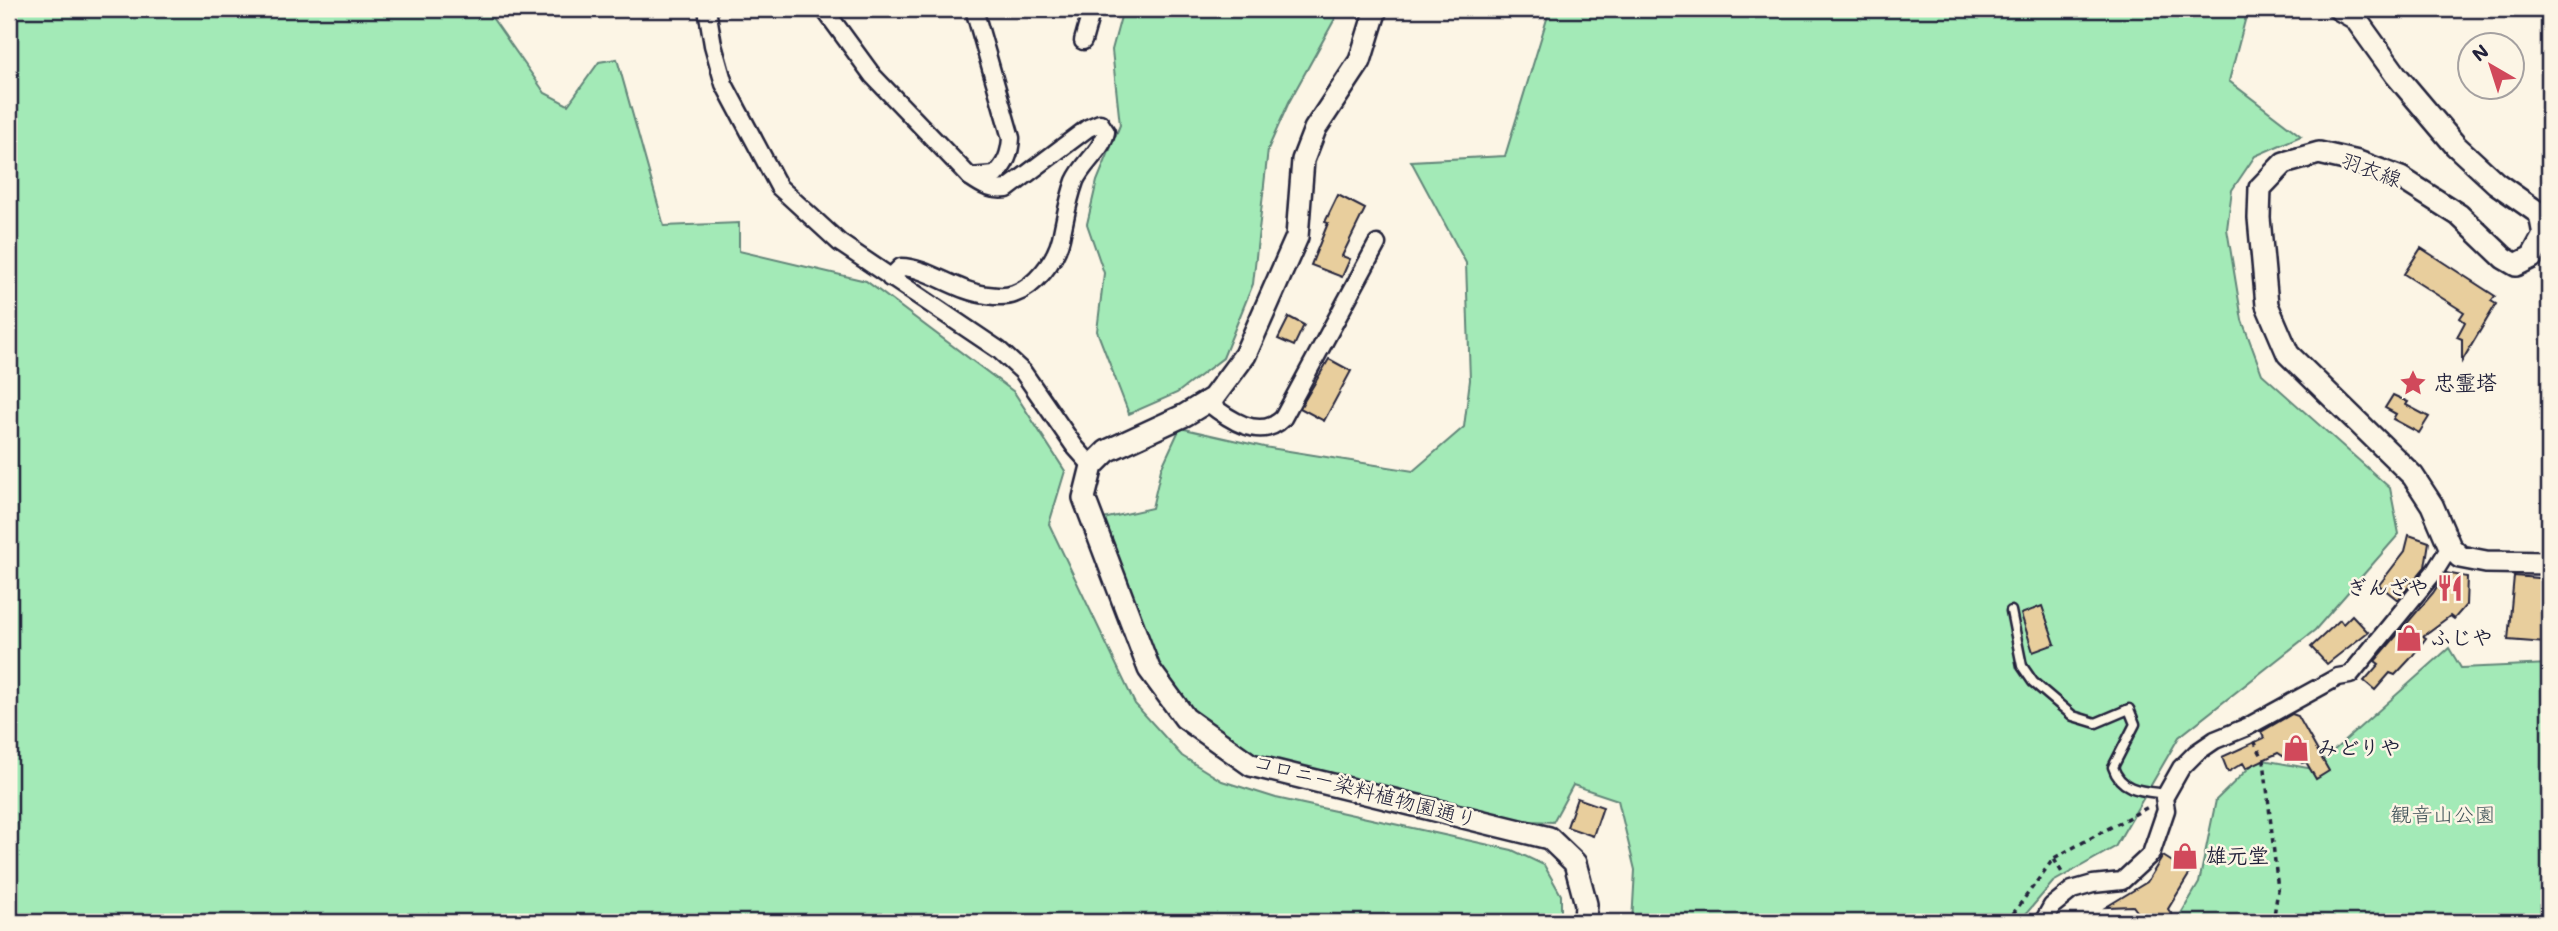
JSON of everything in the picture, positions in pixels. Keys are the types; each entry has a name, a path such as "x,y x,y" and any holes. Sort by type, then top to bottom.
{"street":[{"path":"707,9 713,45 724,84 779,187 840,243 977,335 1023,372 1075,447 1092,466 1107,451 1185,415 1213,398 1245,355 1297,236 1303,160 1315,129 1360,61 1376,9"},
{"path":"809,9 834,23"},
{"path":"824,9 873,76 970,177 984,187 995,191 1007,189 1088,128 1100,123 1106,132 1104,143 1076,178 1060,241 1049,264 1034,281 1013,295 985,295 908,267 901,267 890,278"},
{"path":"970,177 995,175 1003,167 1010,153 1011,138 974,9"},
{"path":"1083,41 1092,9"},
{"name":"羽衣線","path":"2339,9 2355,19 2396,75 2456,146 2496,183 2546,223 2532,257 2516,265 2504,258 2459,215 2401,178 2358,162 2319,153 2284,163 2260,188 2259,218 2267,305 2288,354 2413,476 2432,505 2450,547"},
{"path":"1207,402 1227,419 1261,429 1275,426 1283,418 1377,244"},
{"name":"コロニー染料植物園通り","path":"1092,466 1084,498 1096,532 1149,669 1185,718 1251,765 1549,838 1575,863 1586,904 1585,922"},
{"path":"2043,922 2052,906 2072,890 2093,884 2122,881 2151,855 2166,810 2166,796 2181,768 2196,752 2338,677 2350,675 2435,571 2450,547 2460,557 2486,562 2549,563"}],"lane":[{"path":"2011,611 2022,666 2033,682 2073,716 2096,723 2129,709 2135,724 2113,766 2117,778 2134,790 2166,796"}],"path":[{"path":"2247,727 2264,760 2278,890 2273,922"},
{"path":"2007,922 2054,858 2166,796"}],"green space":[{"path":"9,9 486,9 545,93 568,105 599,62 617,59 664,226 739,223 739,251 866,281 1014,392 1065,471 1049,524 1135,704 1182,756 1222,781 1276,798 1512,850 1544,865 1561,895 1561,922 9,922"},
{"path":"1123,9 1339,9 1289,102 1268,149 1253,284 1223,358 1177,393 1129,414 1097,331 1104,273 1087,224 1097,181 1120,125 1112,50"},
{"path":"1550,9 2248,9 2229,81 2301,136 2255,156 2232,190 2227,229 2242,320 2262,374 2390,488 2399,534 2315,630 2179,737 2115,847 2053,882 2019,922 1632,922 1635,870 1618,800 1573,785 1553,822 1512,820 1247,760 1196,726 1130,634 1103,519 1152,508 1161,469 1180,428 1264,447 1413,471 1464,427 1470,380 1466,263 1411,161 1505,156"},
{"name":"観音山公園","path":"2449,648 2461,668 2549,664 2549,922 2176,922 2199,883 2216,800 2258,759 2313,769"}],"building":[{"path":"1338,195 1365,209 1342,256 1350,259 1342,277 1311,265 1328,223 1325,222"},
{"path":"2421,248 2495,296 2491,301 2496,304 2462,361 2462,339 2457,337 2465,322 2460,318 2464,312 2404,274"},
{"path":"1289,317 1304,325 1294,346 1278,339"},
{"path":"1329,359 1351,371 1324,421 1300,408"},
{"path":"2393,395 2429,417 2419,433 2393,419 2396,414 2385,408"},
{"path":"2409,535 2429,542 2425,567 2398,600 2379,585 2405,551"},
{"path":"2446,573 2467,577 2466,605 2454,619 2450,616 2423,636 2426,638 2410,659 2395,675 2390,673 2375,690 2364,681 2379,664 2375,661 2433,593"},
{"path":"2514,576 2549,579 2546,643 2508,640"},
{"path":"2042,606 2055,644 2033,652 2021,614"},
{"path":"2352,615 2368,632 2327,664 2311,647 2340,620 2343,624"},
{"name":"みどりや","path":"2292,714 2298,716 2329,771 2316,779 2306,762 2302,763 2297,755 2289,760 2278,753 2246,768 2243,763 2228,772 2222,757 2264,738 2261,732"},
{"path":"1577,798 1603,807 1593,836 1567,827"},
{"path":"2163,856 2190,873 2168,909 2173,916 2164,922 2145,922 2133,906 2106,907 2147,882"}],"place":[{"name":"忠霊塔","path":"2413,383"},
{"name":"ぎんざや","path":"2450,588"},
{"name":"ふじや","path":"2409,638"},
{"name":"みどりや","path":"2296,748"},
{"name":"雄元堂","path":"2185,856"}]}
